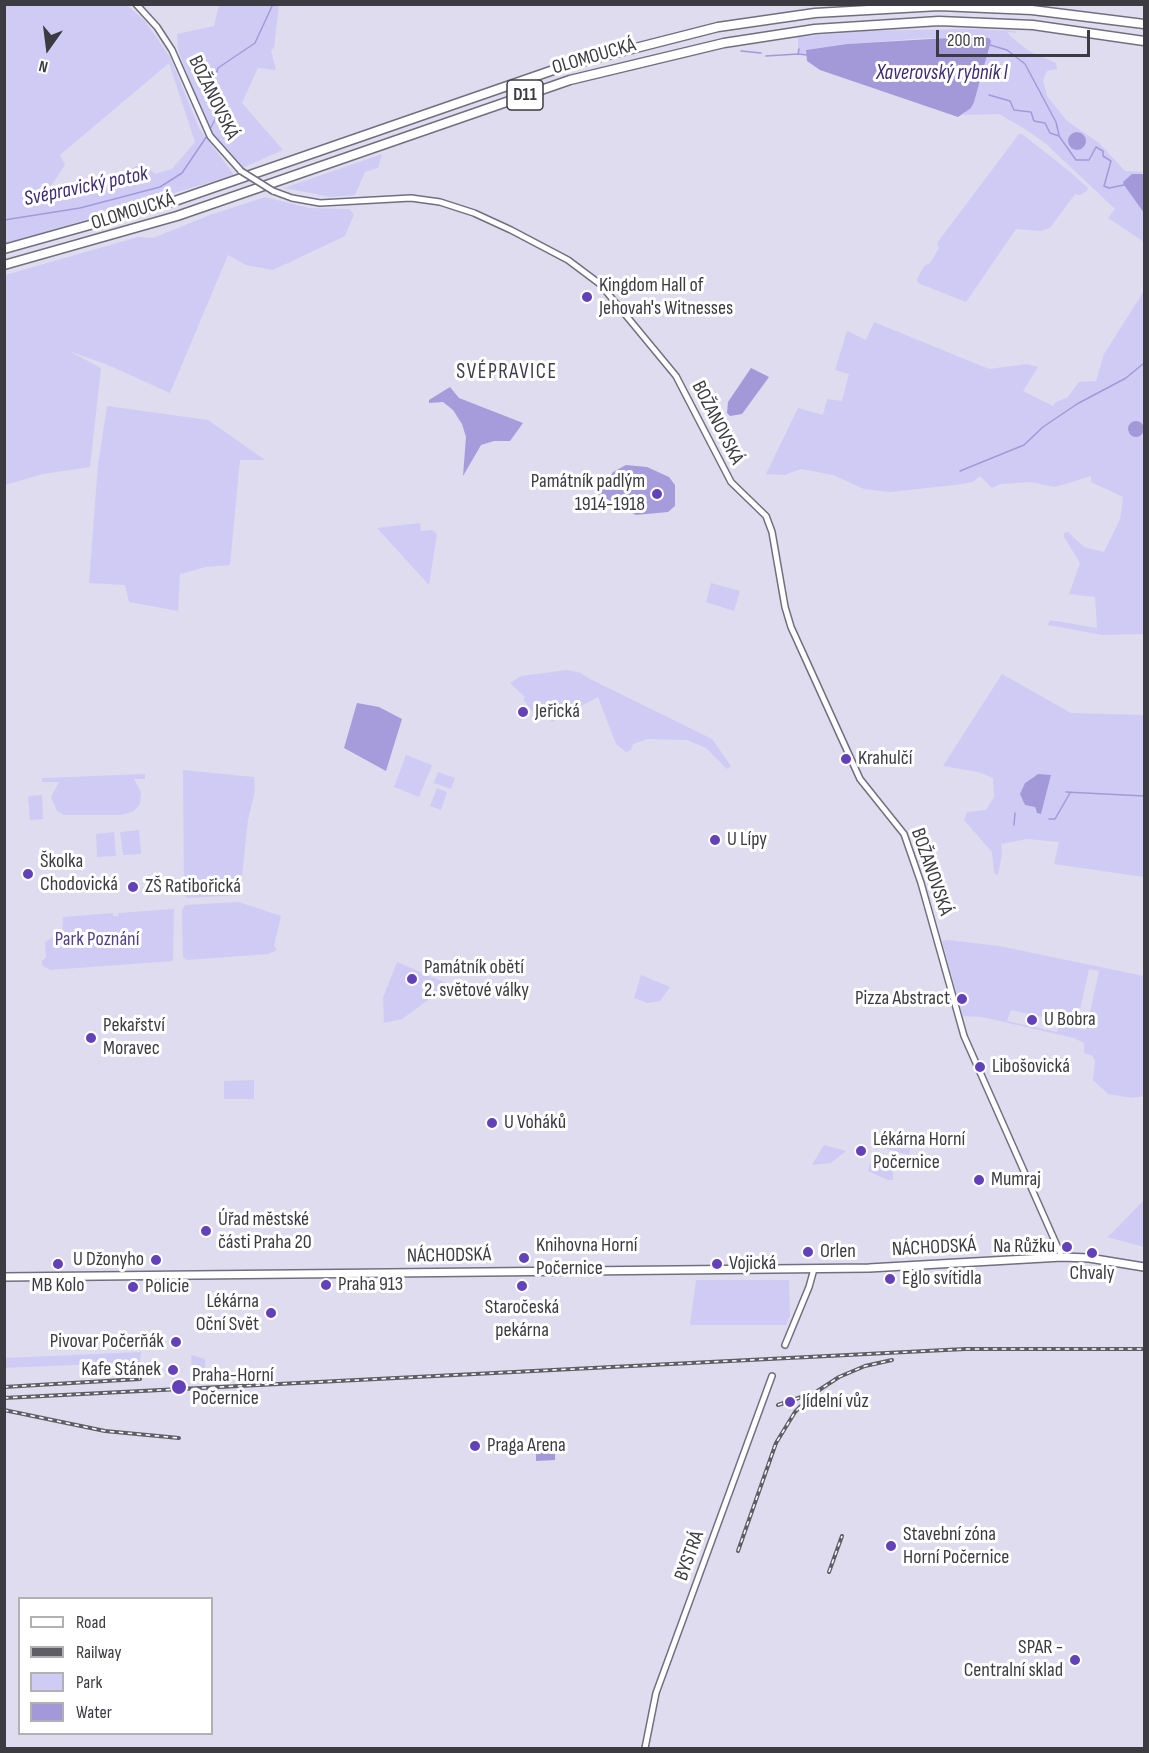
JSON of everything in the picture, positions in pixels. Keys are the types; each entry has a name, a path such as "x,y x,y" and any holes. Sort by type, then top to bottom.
{"highway":[{"name":"OLOMOUCKÁ","path":"4,249 172,202 565,66 718,27 814,13 939,6 1032,10 1144,24"},
{"name":"OLOMOUCKÁ","path":"4,265 187,212 570,80 702,47 815,28 939,21 1033,25 1144,41"}],"main road":[{"name":"NÁCHODSKÁ","path":"4,1277 814,1269 901,1267 1062,1257 1089,1258 1144,1267"}],"street":[{"name":"BOŽANOVSKÁ","path":"136,4 157,27 172,50 209,134 241,171 273,191 292,198 320,203 411,198 440,202 474,213 511,230 568,260 600,284 676,376 731,482 766,516 772,532 784,607 791,627 860,779 904,834 921,883 964,1036 1062,1257"},
{"path":"785,1345 814,1269"},
{"name":"BYSTRÁ","path":"645,1749 656,1693 772,1376"}],"green space":[{"path":"5,4 127,5 145,21 170,57 199,128 234,175 5,244","holes":["169,63 195,142 172,169 155,174 143,162 117,178 64,199 45,195 65,165 60,155"]},
{"path":"219,5 279,5 274,48 271,50 276,70 258,68 242,103 283,150 240,169 218,143 202,114 178,50 177,34 214,26"},
{"path":"971,29 1015,31 1017,33 1008,32 1009,35 1029,51 1056,63 1057,69 1047,71 1043,80 1047,96 1067,121 1099,143 1125,171 1144,172 1139,175 1132,174 1124,185 1144,213 1144,242 1108,218 1115,209 1045,143 999,114 963,115 974,102 990,39 927,38 847,44 807,50 807,55 798,54 798,37 866,31"},
{"path":"1019,134 1069,171 1088,188 1087,191 1080,195 1075,194 1050,228 1040,231 1016,229 966,302 918,283 917,279 924,266 930,263 939,248 937,243"},
{"path":"382,154 378,168 365,172 355,195 331,197 284,188"},
{"path":"265,197 309,208 349,209 354,214 345,236 273,270 246,265 228,255 170,393 108,365 69,351 101,368 90,467 43,474 5,485 5,275 138,237 153,238 210,215"},
{"path":"1144,291 1144,427 1142,424 1127,432 1141,436 1144,433 1144,634 1102,635 1048,625 1050,620 1097,628 1095,597 1069,594 1080,563 1064,537 1064,533 1068,532 1084,547 1104,552 1120,519 1123,497 1091,482 1091,476 1055,487 1030,482 1000,484 992,488 980,476 973,482 890,492 864,489 833,475 801,469 784,475 766,474 798,408 823,415 827,399 842,401 849,374 835,370 847,331 866,340 874,322 989,369 1027,364 1038,367 1023,391 1053,406 1056,402 1068,397 1079,382 1096,381 1104,354"},
{"path":"107,406 208,420 265,460 240,460 230,565 206,567 180,574 178,611 129,602 125,585 89,583 98,465"},
{"path":"420,523 421,531 432,530 437,534 429,585 377,528"},
{"path":"711,583 740,591 734,611 706,602"},
{"path":"567,670 581,673 712,739 731,766 727,769 706,748 687,740 648,739 633,744 631,750 626,752 616,744 598,697 552,722 546,714 538,719 523,699 525,697 510,683 521,676"},
{"path":"1002,674 1071,713 1144,715 1144,877 1054,864 1059,842 1027,839 1001,844 1002,854 998,875 994,873 992,852 964,820 967,812 986,810 994,797 993,778 978,772 943,766","holes":["1051,775 1041,814 1037,813 1025,783 1034,776"]},
{"path":"406,755 432,765 419,797 394,787"},
{"path":"183,770 254,777 255,790 248,820 240,895 187,898 184,895"},
{"path":"438,772 455,778 451,789 434,783"},
{"path":"145,774 145,779 134,779 141,792 140,804 134,811 122,815 64,815 57,811 51,797 59,782 42,782 42,778"},
{"path":"437,788 447,792 441,810 430,806"},
{"path":"42,795 43,819 30,820 28,796"},
{"path":"139,830 141,854 123,855 120,832"},
{"path":"114,832 116,856 97,857 96,834"},
{"name":"Park Poznání","path":"239,902 281,916 274,946 277,950 268,954 187,960 183,957 182,910 185,905"},
{"name":"Park Poznání","path":"174,909 173,961 50,970 42,965 46,957 45,942 62,932 63,917 113,913 113,916 118,916 118,913"},
{"path":"942,941 999,946 1144,976 1144,1096 1132,1098 1108,1094 1093,1080 1095,1061 1093,1056 1084,1053 1084,1043 1074,1038 982,1017 963,1016","holes":["1089,969 1099,971 1086,1030 1076,1028","1011,1010 1051,1019 1050,1024 1058,1026 1057,1032 1007,1021"]},
{"path":"397,962 446,983 447,986 402,1019 384,1023 383,998"},
{"path":"641,975 670,987 660,1001 648,1003 634,998"},
{"path":"254,1080 254,1099 224,1099 224,1081"},
{"path":"889,1138 911,1143 909,1155 887,1149"},
{"path":"824,1145 846,1151 831,1163 812,1165"},
{"path":"872,1157 893,1167 893,1180 868,1171"},
{"path":"1144,1200 1144,1247 1107,1237 1111,1234"},
{"path":"696,1280 789,1280 790,1315 786,1325 690,1325"},
{"path":"141,1352 140,1362 5,1368 5,1358"},
{"path":"191,1355 205,1359 205,1373 192,1370"}],"shaded area":[{"path":"450,387 459,398 523,423 510,441 494,441 481,445 463,476 466,437 462,424 453,410 443,402 429,403 429,400"},
{"path":"626,465 647,467 669,477 675,485 675,506 668,512 636,515 598,494 613,472"},
{"path":"357,703 379,707 402,719 386,771 344,748"}],"water":[{"name":"Xaverovský rybník I","path":"965,37 989,38 991,41 974,102 971,108 958,117 820,70 807,61 806,50 847,44"},
{"path":"1073,132 1081,132 1086,137 1084,148 1073,150 1068,145 1068,137"},
{"path":"1132,174 1144,174 1144,213 1123,182"},
{"path":"751,368 769,377 742,414 730,416 727,413 728,402"},
{"path":"1136,421 1144,429 1136,437 1128,429"},
{"path":"1038,774 1051,775 1041,814 1037,813 1035,807 1025,805 1020,794 1025,783"},
{"path":"555,1450 555,1460 536,1461 536,1451"}],"waterway":[{"name":"Svépravický potok","path":"210,129 217,116 216,98 211,89 218,68 255,43 273,4"},
{"path":"990,45 1007,50 1025,64 1056,122 1059,135"},
{"name":"Svépravický potok","path":"799,49 798,54 807,55"},
{"path":"741,51 761,53"},
{"path":"766,56 798,54"},
{"name":"Svépravický potok","path":"989,95 1010,101 1014,110 1031,112 1034,121 1045,123 1050,133 1059,136 1076,160 1089,160 1096,147 1103,151 1103,156 1111,161 1104,186 1109,188 1124,185"},
{"name":"Svépravický potok","path":"4,220 80,208 160,187 182,173 207,136"},
{"path":"960,471 1024,445 1043,427 1077,404 1126,378 1144,363"},
{"path":"1066,792 1144,796"},
{"path":"1049,819 1055,819 1070,793"},
{"path":"1014,825 1015,813"}],"railway":[{"path":"4,1398 965,1349 1144,1349"},
{"path":"738,1551 776,1443 795,1412 813,1394 839,1377 865,1366 892,1360"},
{"path":"4,1387 140,1379"},
{"path":"778,1405 810,1394"},
{"path":"4,1410 105,1431 179,1438"},
{"path":"829,1572 842,1536"}],"place":[{"name":"Kingdom Hall of Jehovah's Witnesses","path":"587,297"},
{"name":"Památník padlým 1914-1918","path":"657,494"},
{"name":"Jeřická","path":"523,712"},
{"name":"Krahulčí","path":"846,759"},
{"name":"U Lípy","path":"715,840"},
{"name":"Školka Chodovická","path":"28,874"},
{"name":"ZŠ Ratibořická","path":"133,887"},
{"name":"Památník obětí 2. světové války","path":"412,979"},
{"name":"Pizza Abstract","path":"962,999"},
{"name":"U Bobra","path":"1032,1020"},
{"name":"Pekařství Moravec","path":"91,1038"},
{"name":"Libošovická","path":"980,1067"},
{"name":"U Voháků","path":"492,1123"},
{"name":"Lékárna Horní Počernice","path":"861,1151"},
{"name":"Mumraj","path":"979,1180"},
{"name":"Úřad městské části Praha 20","path":"206,1231"},
{"name":"Na Růžku","path":"1067,1247"},
{"name":"Orlen","path":"808,1252"},
{"name":"Chvaly","path":"1092,1253"},
{"name":"Knihovna Horní Počernice","path":"524,1258"},
{"name":"U Džonyho","path":"156,1260"},
{"name":"MB Kolo","path":"58,1264"},
{"name":"Vojická","path":"717,1264"},
{"name":"Eglo svítidla","path":"890,1279"},
{"name":"Praha 913","path":"326,1285"},
{"name":"Staročeská pekárna","path":"522,1286"},
{"name":"Policie","path":"133,1287"},
{"name":"Lékárna Oční Svět","path":"271,1313"},
{"name":"Pivovar Počerňák","path":"176,1342"},
{"name":"Kafe Stánek","path":"173,1370"},
{"name":"Praha-Horní Počernice","path":"179,1387"},
{"name":"Jídelní vůz","path":"790,1402"},
{"name":"Praga Arena","path":"475,1446"},
{"name":"Stavební zóna Horní Počernice","path":"891,1546"},
{"name":"SPAR - Centralní sklad","path":"1075,1660"}],"district":[{"name":"SVÉPRAVICE","path":"507,373"}]}
